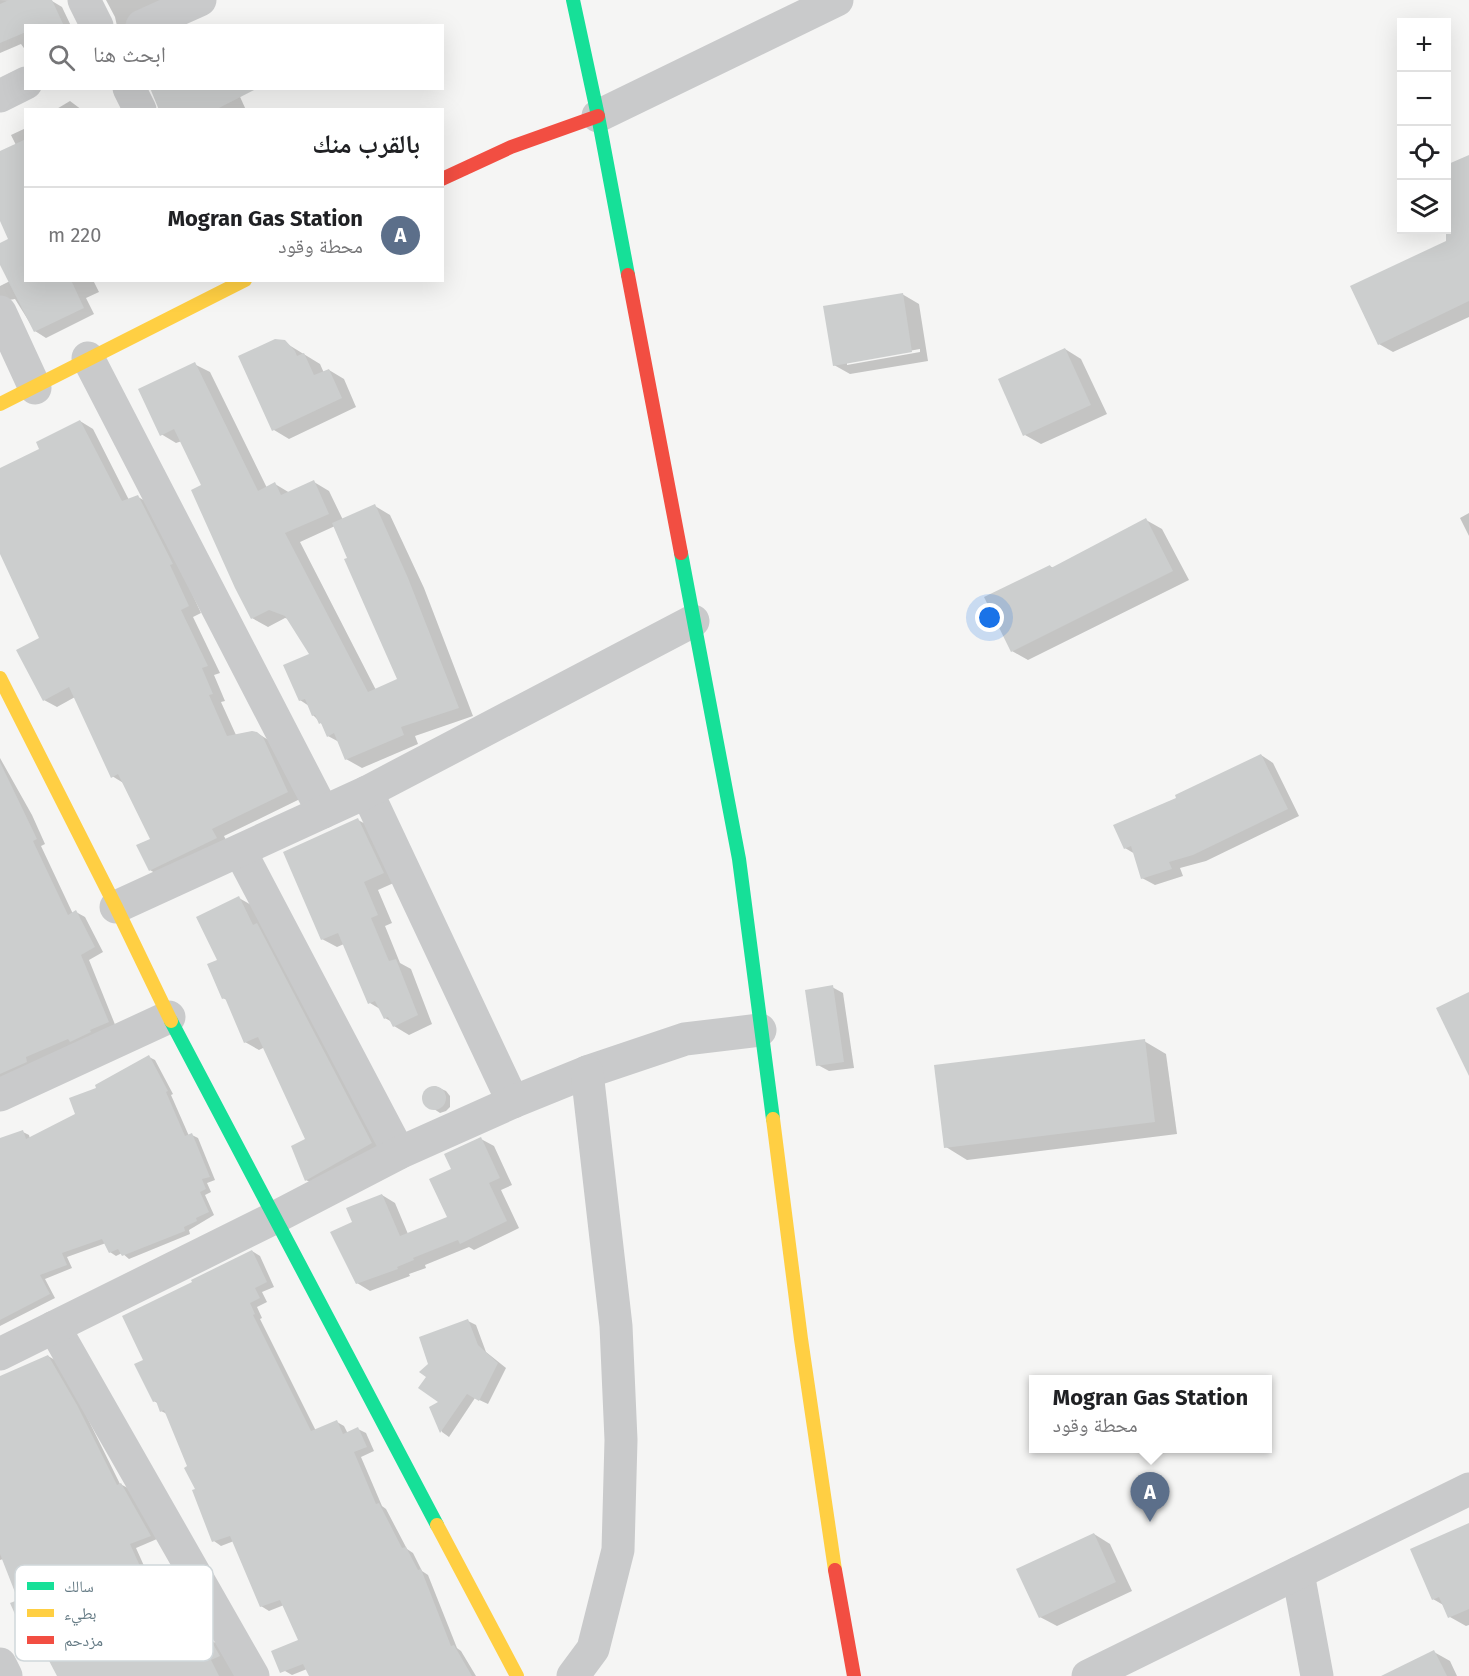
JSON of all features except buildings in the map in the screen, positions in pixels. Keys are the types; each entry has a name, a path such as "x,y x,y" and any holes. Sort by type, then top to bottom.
{"street":[{"path":"84,0 96,24"},
{"path":"146,24 200,0"},
{"path":"573,0 598,116 739,859 817,1454 836,1580 854,1676"},
{"path":"444,178 511,147 598,116 809,5"},
{"path":"0,96 24,84"},
{"path":"130,90 139,108"},
{"path":"0,404 35,388 234,283"},
{"path":"0,312 35,388"},
{"path":"88,358 323,812"},
{"path":"116,907 367,792 693,621"},
{"path":"0,678 169,1017 517,1676"},
{"path":"367,792 513,1102"},
{"path":"240,851 399,1153"},
{"path":"0,1095 169,1017"},
{"path":"0,1354 274,1218 399,1153 513,1102 587,1072 685,1039 760,1030"},
{"path":"573,1676 593,1649 618,1550 621,1440 616,1326 587,1072"},
{"path":"54,1327 190,1565"},
{"path":"1088,1676 1469,1489"},
{"path":"1298,1573 1317,1676"},
{"path":"213,1606 253,1676"},
{"path":"0,1664 6,1676"}],"traffic: fast":[{"path":"573,0 628,275"},
{"path":"681,553 739,859 773,1119"},
{"path":"171,1021 437,1525"}],"traffic: slow":[{"path":"0,404 241,282"},
{"path":"0,678 171,1021"},
{"path":"773,1119 801,1339 835,1570"},
{"path":"437,1525 517,1676"}],"traffic: jam":[{"path":"444,178 511,147 598,116"},
{"path":"628,275 681,553"},
{"path":"835,1570 854,1676"}],"place":[{"name":"Mogran Gas Station","path":"1150,1522"}]}
